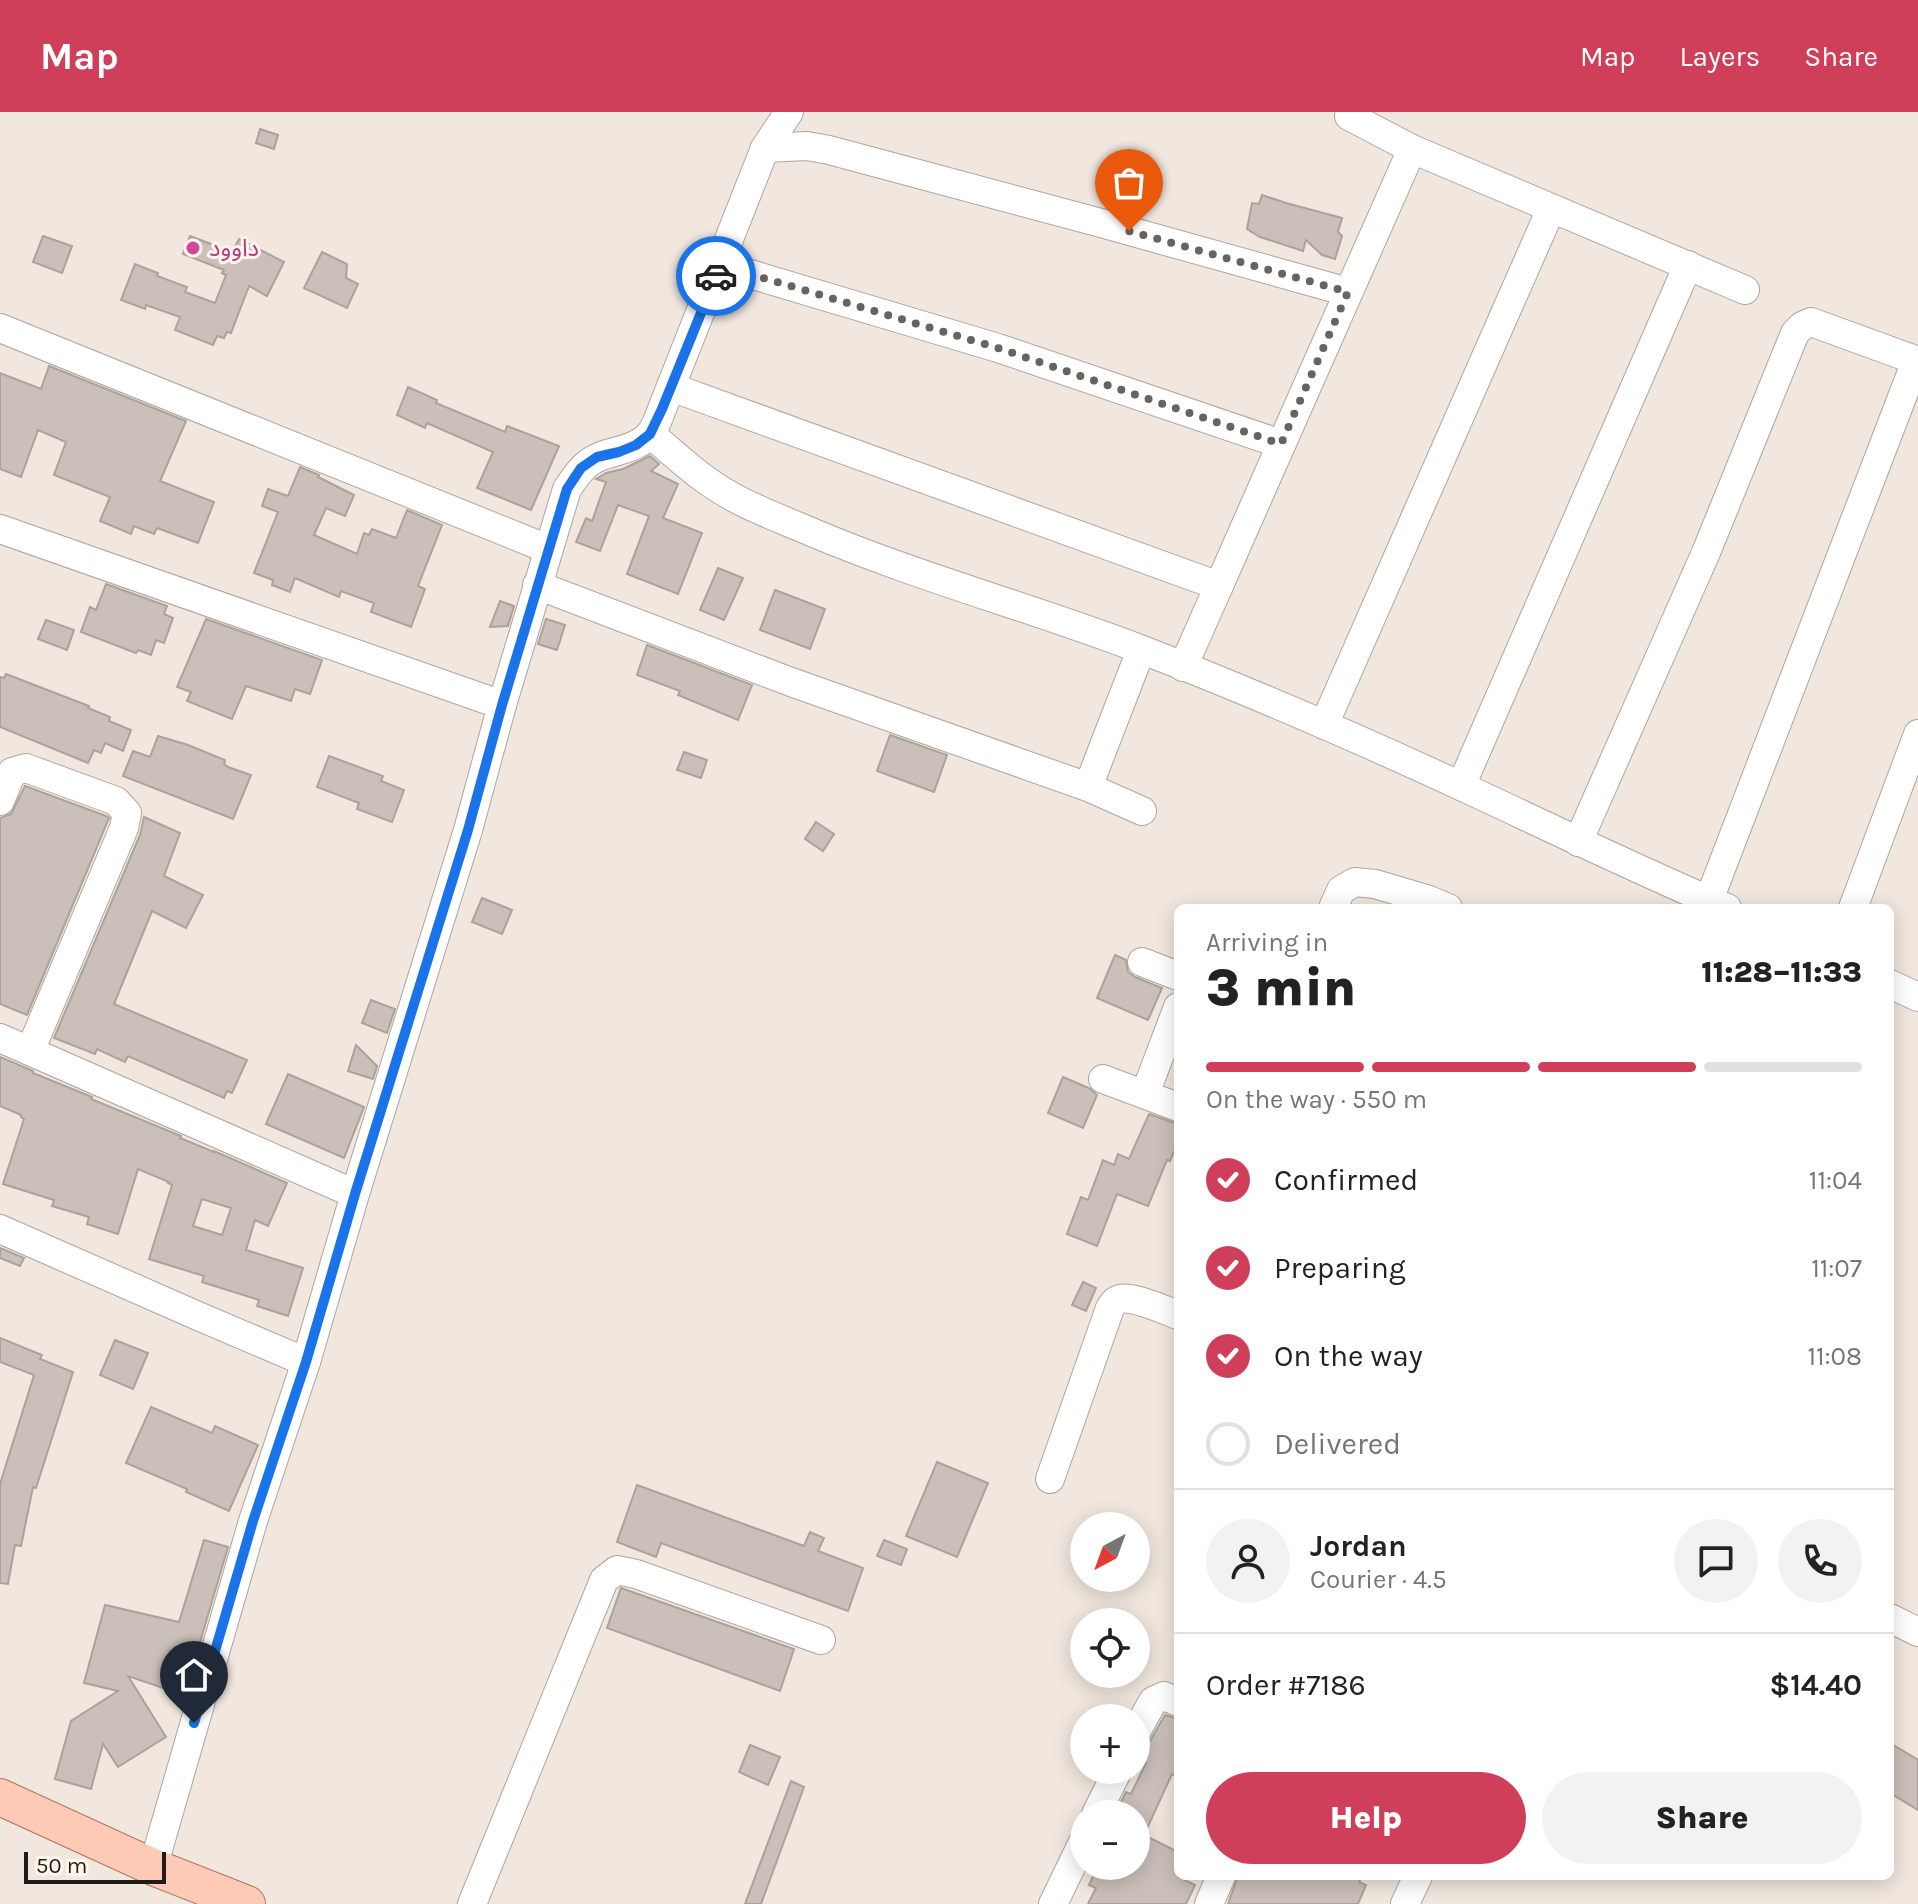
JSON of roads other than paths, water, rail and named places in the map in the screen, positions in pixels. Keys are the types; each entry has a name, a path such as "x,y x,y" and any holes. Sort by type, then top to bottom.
{"main road":[{"path":"0,1797 224,1900"}],"street":[{"path":"153,1867 253,1521 306,1362 468,830 567,489 581,468 597,457 636,445 650,434 765,148 789,112"},
{"path":"1349,116 1412,149 1745,290"},
{"path":"765,148 807,146 829,150 1348,292"},
{"path":"1183,667 1412,149"},
{"path":"1324,725 1551,209"},
{"path":"720,265 998,348 1281,444"},
{"path":"1461,786 1688,265"},
{"path":"650,434 707,481 736,499 845,546 1141,650 1324,725 1578,842 1718,904 1917,361 1811,322 1795,333 1707,550 1578,842"},
{"path":"0,328 548,549"},
{"path":"671,387 1219,586"},
{"path":"0,529 502,705"},
{"path":"537,585 791,682 1088,787 1142,811"},
{"path":"1088,787 1141,650"},
{"path":"1854,904 1918,734"},
{"path":"9,761 116,801 127,813 124,828 30,1051"},
{"path":"0,801 12,772 9,761"},
{"path":"1335,904 1341,890 1355,882 1375,884 1436,904"},
{"path":"1142,962 1174,974"},
{"path":"1894,986 1918,997"},
{"path":"1145,1094 1174,1018"},
{"path":"0,1038 355,1194"},
{"path":"1103,1079 1174,1105"},
{"path":"0,1229 306,1362"},
{"path":"1050,1479 1115,1301 1123,1298 1174,1314"},
{"path":"472,1904 604,1580 617,1570 821,1640"},
{"path":"1894,1620 1918,1632"},
{"path":"1150,1706 1153,1701 1164,1696 1174,1700"},
{"path":"1053,1904 1070,1869"},
{"path":"1209,1904 1219,1880"},
{"path":"1405,1904 1416,1880"}],"place":[{"name":"داوود","path":"193,248"}]}
